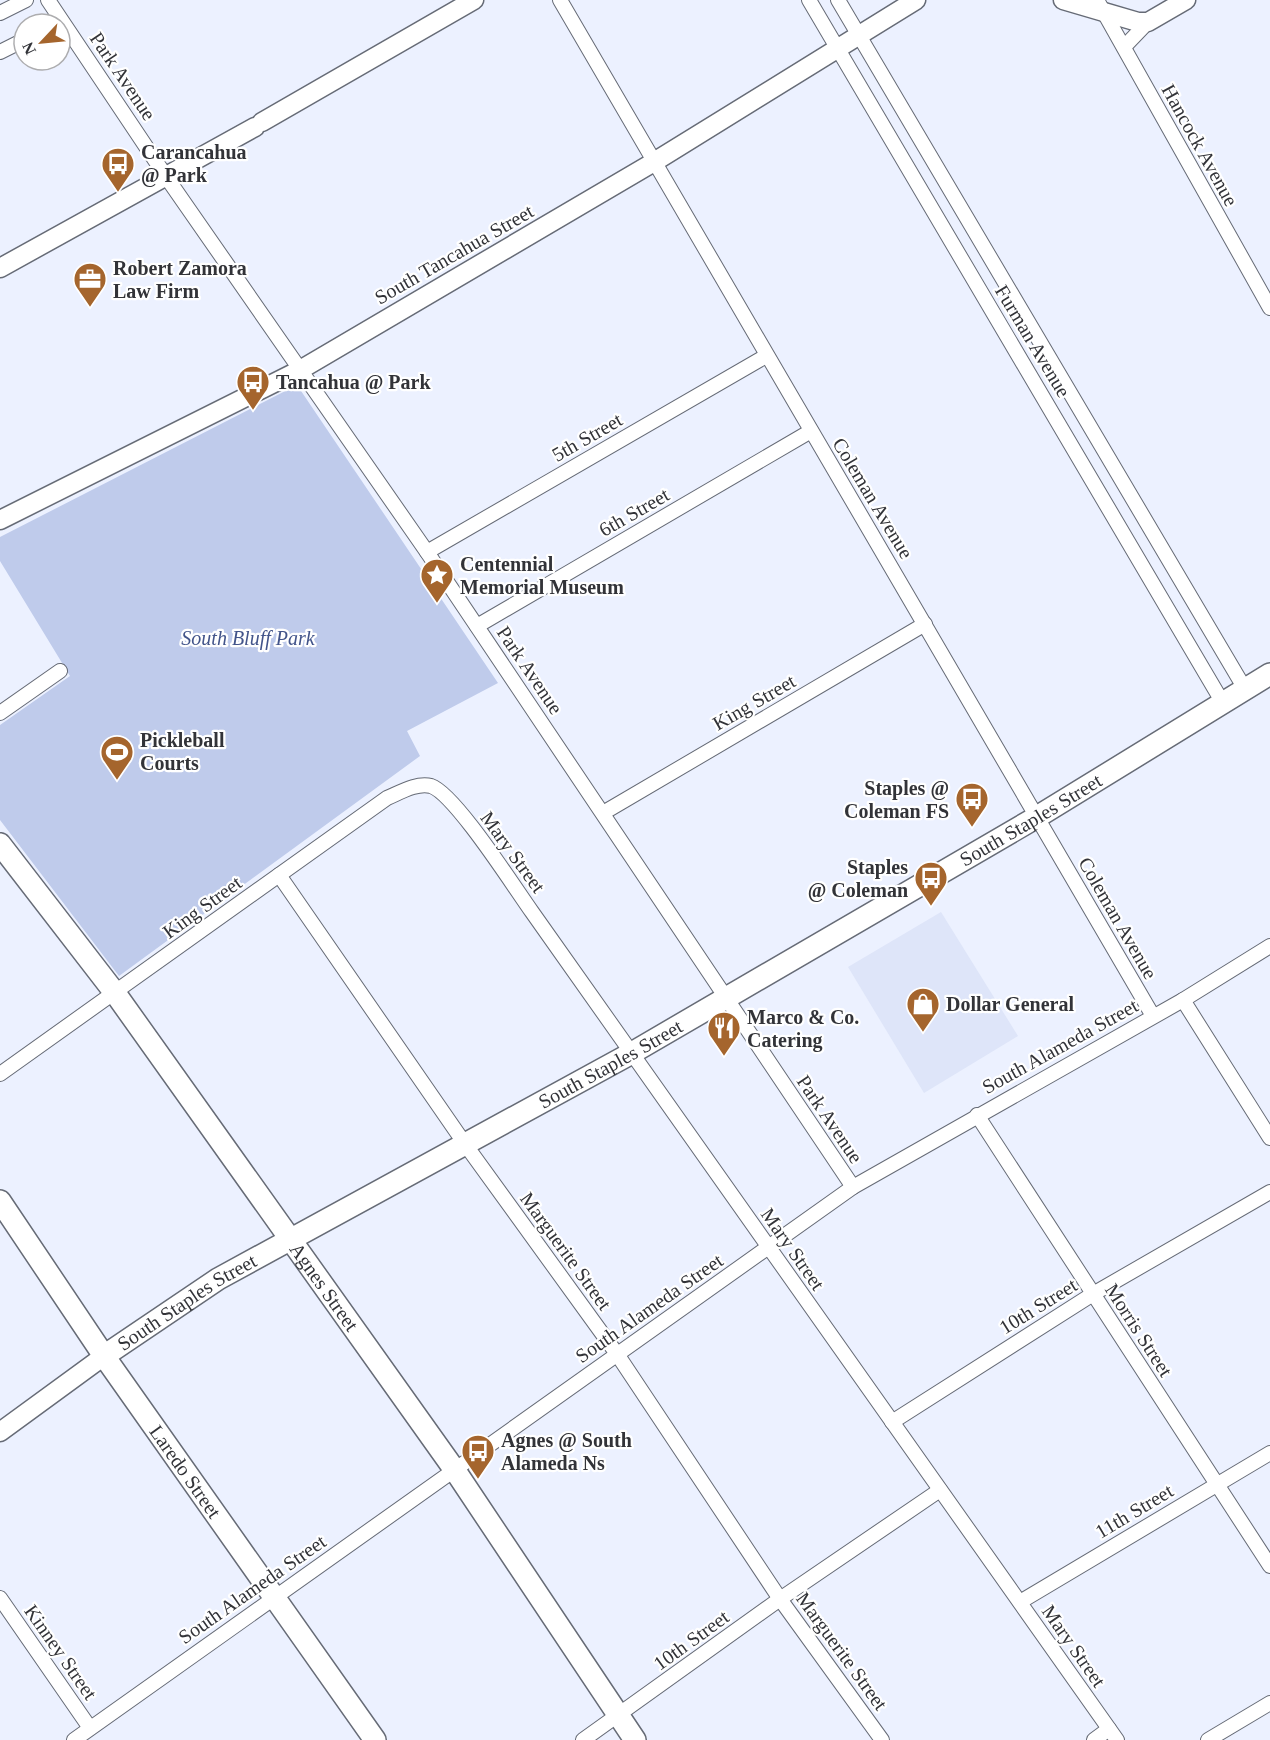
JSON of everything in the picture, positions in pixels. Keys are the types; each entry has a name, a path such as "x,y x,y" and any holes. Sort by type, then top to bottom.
{"main road":[{"path":"0,268 167,178 474,0"},
{"name":"South Tancahua Street","path":"0,520 300,370 654,162 916,0"},
{"path":"1063,0 1100,6 1148,22 1186,0"},
{"name":"South Staples Street","path":"104,1356 183,1302 290,1238 630,1054 1037,817 1270,674"},
{"name":"Agnes Street","path":"0,844 115,993 454,1469 635,1740"},
{"name":"Laredo Street","path":"0,1202 104,1356 375,1740"},
{"path":"0,1431 104,1356"}],"street":[{"path":"0,13 26,0"},
{"name":"Coleman Avenue","path":"560,0 1153,1016"},
{"name":"Furman Avenue","path":"809,0 1223,703"},
{"name":"Furman Avenue","path":"838,0 1245,689"},
{"name":"Hancock Avenue","path":"1100,6 1270,308"},
{"path":"1124,47 1148,22"},
{"name":"Park Avenue","path":"72,39 427,552 853,1187"},
{"path":"972,277 994,265"},
{"name":"5th Street","path":"427,552 766,356"},
{"name":"6th Street","path":"477,626 811,431"},
{"path":"1094,483 1116,471"},
{"name":"King Street","path":"603,813 925,624"},
{"path":"0,713 60,671"},
{"name":"King Street","path":"0,1074 387,798 419,785 432,786"},
{"name":"Mary Street","path":"432,786 457,808 1113,1734"},
{"name":"Marguerite Street","path":"279,875 465,1144 617,1354 780,1599 882,1740"},
{"name":"South Alameda Street","path":"74,1740 454,1469 769,1249 853,1187 1183,1000 1270,946"},
{"path":"1183,1000 1270,1138"},
{"name":"Morris Street","path":"977,1115 1215,1485 1270,1566"},
{"name":"10th Street","path":"891,1422 1093,1294 1270,1192"},
{"name":"11th Street","path":"1020,1602 1270,1453"},
{"name":"10th Street","path":"583,1740 780,1599 940,1490"},
{"name":"Kinney Street","path":"0,1598 90,1728"},
{"path":"1208,1740 1270,1703"},
{"path":"1094,1740 1113,1734"}],"shaded area":[{"path":"941,912 1018,1036 924,1093 848,967"}],"green space":[{"name":"South Bluff Park","path":"297,385 498,683 407,731 420,756 119,976 0,820 0,725 70,676 0,561 0,537"}],"place":[{"name":"Carancahua @ Park","path":"118,193"},
{"name":"Robert Zamora Law Firm","path":"90,308"},
{"name":"Tancahua @ Park","path":"253,411"},
{"name":"Centennial Memorial Museum","path":"437,604"},
{"name":"Pickleball Courts","path":"117,781"},
{"name":"Staples @ Coleman FS","path":"972,828"},
{"name":"Staples @ Coleman","path":"931,907"},
{"name":"Dollar General","path":"923,1033"},
{"name":"Marco & Co. Catering","path":"724,1057"},
{"name":"Agnes @ South Alameda Ns","path":"478,1480"}]}
